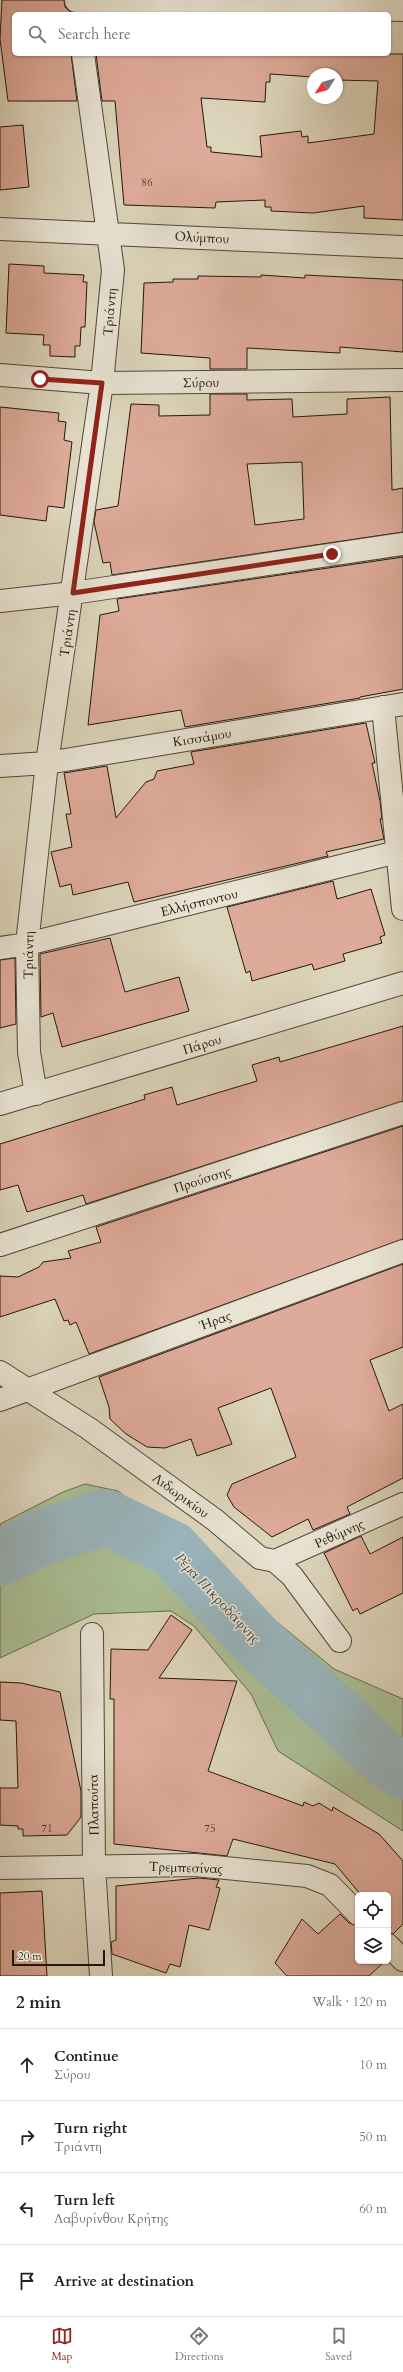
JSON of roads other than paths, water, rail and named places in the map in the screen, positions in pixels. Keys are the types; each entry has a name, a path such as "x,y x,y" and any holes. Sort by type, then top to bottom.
{"street":[{"path":"77,5 403,10"},
{"name":"Τριάντη","path":"36,1094 29,1052 27,944 47,763 73,593 102,383 113,270 83,56"},
{"name":"Ολύμπου","path":"0,229 403,247"},
{"name":"Σύρου","path":"0,375 102,383 403,380"},
{"path":"0,600 73,593 403,544"},
{"path":"393,705 398,852 403,909"},
{"name":"Κισσάμου","path":"0,766 47,763 393,705"},
{"name":"Ελλήσποντου","path":"0,948 27,944 398,852"},
{"name":"Πάρου","path":"0,1104 403,983"},
{"name":"Προύσσης","path":"0,1244 403,1113"},
{"name":"Ήρας","path":"0,1400 403,1251"},
{"name":"Λιδωρικίου","path":"0,1372 88,1428 209,1515 260,1558 275,1561 292,1576 340,1641"},
{"name":"Ρεθύμνης","path":"275,1561 403,1504"},
{"name":"Πλαπούτα","path":"92,1634 94,1866 101,1976"},
{"name":"Τρεμπεσίνας","path":"0,1868 195,1865 307,1876 330,1885 355,1911"},
{"path":"391,1948 403,1960"}],"waterway":[{"name":"Ρέμα Πικροδάφνης","path":"0,1558 39,1538 105,1517 172,1549 256,1640 392,1765 403,1772"}]}
